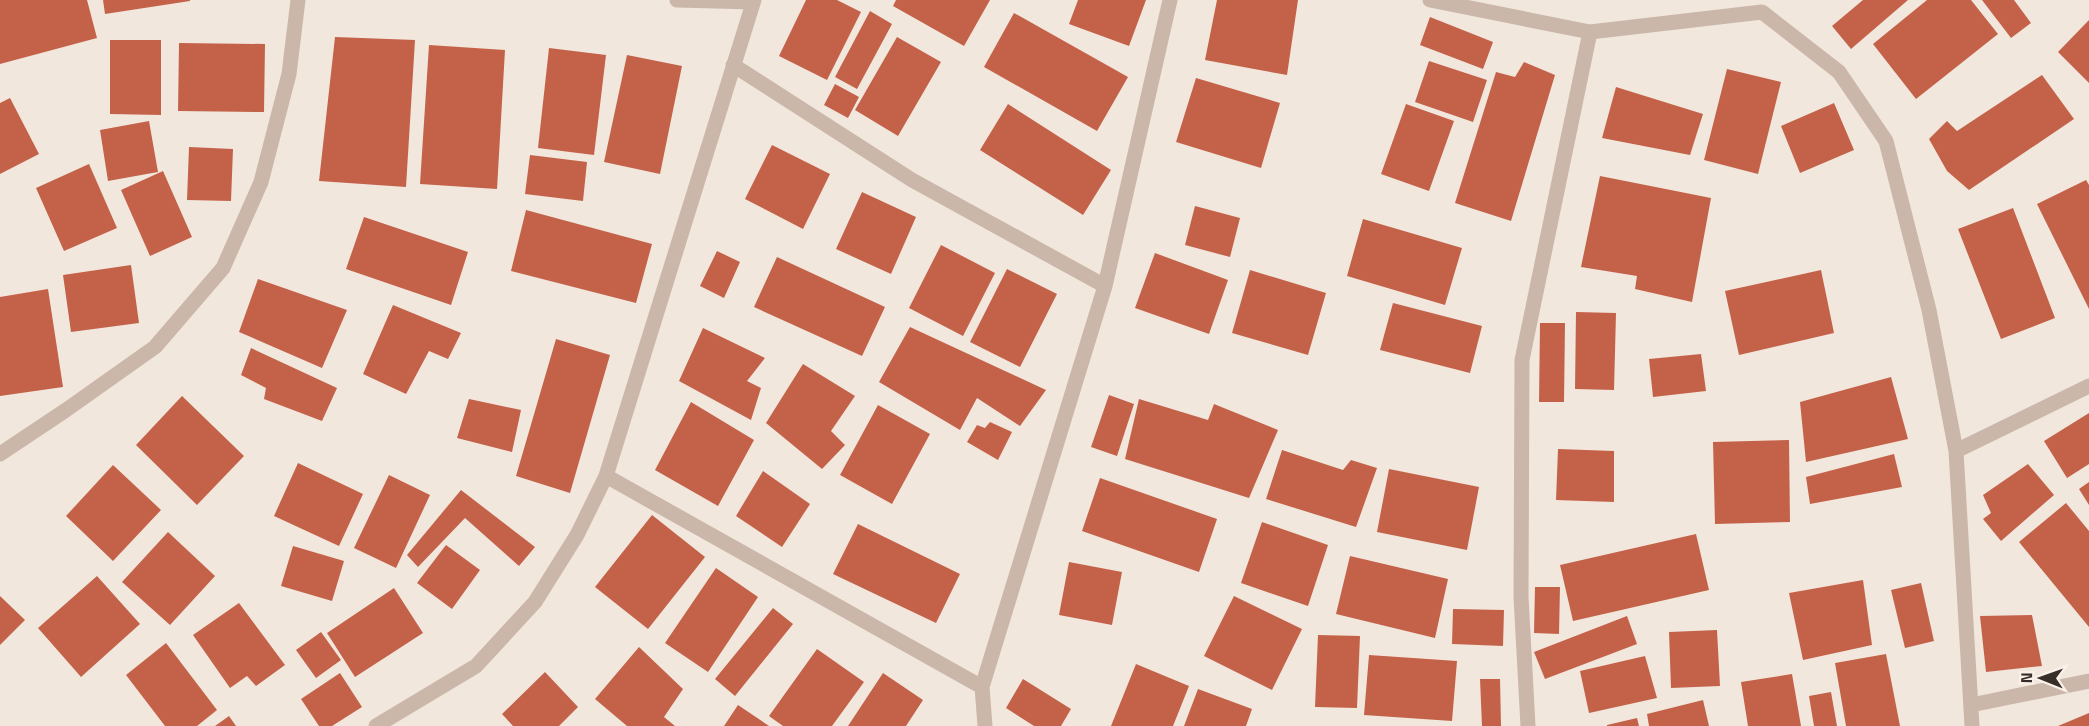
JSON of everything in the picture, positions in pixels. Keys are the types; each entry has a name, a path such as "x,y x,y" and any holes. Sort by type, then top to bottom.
{"street":[{"path":"0,454 155,347 223,268 261,182 290,74 298,0"},
{"path":"376,726 476,666 535,602 577,535 606,476 754,1 677,0"},
{"path":"985,726 982,687 1106,286 1170,0"},
{"path":"1430,0 1590,32 1762,6 1839,72 1886,141 1929,310 1956,451 1972,726"},
{"path":"1528,726 1521,597 1522,360 1590,32"},
{"path":"733,65 912,180 1106,286"},
{"path":"1956,451 2089,386"},
{"path":"606,476 982,687"},
{"path":"1971,705 2089,681"}],"building":[{"path":"0,0 87,0 97,38 0,64"},
{"path":"103,0 190,0 190,1 105,14"},
{"path":"806,0 837,0 861,12 827,80 779,56"},
{"path":"896,0 990,0 964,46 893,6"},
{"path":"1078,0 1146,0 1129,46 1069,24"},
{"path":"1217,0 1298,0 1287,75 1205,60"},
{"path":"1863,0 1908,0 1851,49 1832,26"},
{"path":"1927,0 1971,0 1998,34 1916,99 1873,44"},
{"path":"1982,0 2014,0 2031,23 2011,38"},
{"path":"870,11 892,24 857,89 835,77"},
{"path":"1014,13 1128,77 1097,131 984,67"},
{"path":"1430,17 1493,42 1483,69 1420,45"},
{"path":"2089,20 2089,83 2058,52"},
{"path":"335,37 415,40 406,187 319,181"},
{"path":"897,37 941,62 898,136 855,110"},
{"path":"110,40 161,40 161,115 110,114"},
{"path":"179,43 265,44 264,112 178,111"},
{"path":"429,45 505,50 497,189 420,184"},
{"path":"549,48 606,55 594,155 538,148"},
{"path":"627,55 682,66 660,174 604,162"},
{"path":"1429,61 1487,80 1473,122 1415,102"},
{"path":"1524,62 1555,75 1511,221 1455,203 1496,72 1515,77"},
{"path":"1727,69 1781,82 1758,174 1704,160"},
{"path":"2042,75 2074,119 1969,190 1947,171 1929,139 1947,121 1957,131"},
{"path":"1196,78 1280,103 1261,168 1176,142"},
{"path":"835,84 859,97 848,118 824,105"},
{"path":"1616,87 1703,114 1690,155 1602,138"},
{"path":"10,98 39,154 0,174 0,103"},
{"path":"1834,103 1854,150 1800,173 1781,126"},
{"path":"1008,104 1111,170 1083,215 980,150"},
{"path":"1406,104 1454,121 1429,191 1381,174"},
{"path":"149,121 158,172 108,181 100,130"},
{"path":"772,145 830,174 803,229 745,199"},
{"path":"189,147 233,149 231,201 187,200"},
{"path":"530,155 587,162 583,201 525,194"},
{"path":"89,164 117,228 64,251 36,188"},
{"path":"163,171 192,237 150,256 121,190"},
{"path":"1600,176 1711,198 1692,302 1635,289 1637,276 1581,267"},
{"path":"2086,180 2089,185 2089,309 2037,204"},
{"path":"862,192 916,217 891,274 836,249"},
{"path":"1195,206 1240,218 1230,257 1185,245"},
{"path":"2013,208 2055,318 2001,339 1958,229"},
{"path":"526,210 652,244 636,303 511,271"},
{"path":"364,217 468,252 451,305 346,269"},
{"path":"1363,219 1462,248 1445,305 1347,276"},
{"path":"941,245 995,273 963,336 909,308"},
{"path":"717,251 740,262 724,298 700,286"},
{"path":"1155,253 1228,280 1209,334 1135,308"},
{"path":"777,257 885,307 862,356 754,307"},
{"path":"131,265 139,323 71,332 63,275"},
{"path":"1007,269 1057,294 1020,367 970,342"},
{"path":"1250,270 1326,293 1308,355 1232,333"},
{"path":"1821,270 1834,333 1739,355 1725,291"},
{"path":"258,279 347,310 322,368 239,332"},
{"path":"48,289 63,387 0,396 0,297"},
{"path":"1393,303 1482,326 1470,373 1380,350"},
{"path":"393,305 461,333 448,359 429,351 406,394 363,374"},
{"path":"1576,312 1616,313 1614,390 1575,389"},
{"path":"1540,323 1565,323 1564,402 1539,402"},
{"path":"910,327 1046,390 1020,426 977,398 960,430 879,382"},
{"path":"703,328 765,358 747,381 761,388 751,420 679,381"},
{"path":"556,339 610,355 570,493 516,476"},
{"path":"251,348 337,388 322,421 264,399 266,388 241,375"},
{"path":"1701,354 1706,391 1653,397 1649,359"},
{"path":"803,364 855,396 831,431 845,445 822,469 766,423"},
{"path":"1891,377 1908,439 1806,462 1800,402"},
{"path":"1109,395 1134,404 1117,456 1091,447"},
{"path":"182,396 244,456 197,505 136,445"},
{"path":"469,399 521,410 512,452 457,438"},
{"path":"1139,399 1208,420 1214,404 1278,430 1249,498 1125,459"},
{"path":"691,402 754,440 718,506 655,470"},
{"path":"878,405 930,434 892,504 840,475"},
{"path":"2089,413 2089,464 2067,478 2044,441"},
{"path":"990,422 1012,432 998,460 967,442 977,425 985,428"},
{"path":"1789,440 1790,522 1715,524 1713,442"},
{"path":"1558,449 1614,451 1614,502 1556,500"},
{"path":"1282,450 1343,470 1351,460 1377,468 1356,527 1266,499"},
{"path":"1894,454 1902,487 1810,504 1806,477"},
{"path":"298,463 363,494 339,546 274,516"},
{"path":"2028,464 2054,495 2001,541 1983,519 1991,513 1983,495"},
{"path":"113,465 161,510 113,561 66,516"},
{"path":"1389,469 1479,487 1467,550 1377,532"},
{"path":"763,471 810,504 782,547 736,516"},
{"path":"389,475 430,495 396,568 354,548"},
{"path":"1100,478 1217,519 1199,572 1082,531"},
{"path":"2089,482 2089,505 2079,489"},
{"path":"461,490 535,547 519,566 465,518 418,567 407,555"},
{"path":"2066,503 2089,531 2089,627 2019,542"},
{"path":"652,515 705,557 648,629 595,587"},
{"path":"1262,522 1328,545 1308,606 1241,583"},
{"path":"858,524 960,574 936,623 833,574"},
{"path":"168,532 215,576 170,625 122,582"},
{"path":"1696,534 1709,590 1573,621 1560,565"},
{"path":"446,545 480,570 452,609 417,583"},
{"path":"293,546 344,561 332,601 281,586"},
{"path":"1350,556 1448,579 1435,638 1336,614"},
{"path":"1069,562 1122,572 1112,625 1059,615"},
{"path":"716,568 758,597 708,672 665,643"},
{"path":"97,576 140,624 81,677 38,628"},
{"path":"1863,580 1872,645 1803,660 1789,593"},
{"path":"1921,583 1934,641 1905,648 1891,590"},
{"path":"1535,587 1560,587 1559,634 1534,633"},
{"path":"394,588 423,633 355,677 327,633"},
{"path":"0,596 25,620 0,645"},
{"path":"1234,596 1302,629 1272,690 1204,656"},
{"path":"239,603 285,665 256,686 247,676 230,688 193,635"},
{"path":"773,608 793,624 735,696 715,679"},
{"path":"1453,609 1504,610 1503,646 1452,644"},
{"path":"2032,615 2042,666 1986,672 1980,616"},
{"path":"1627,616 1637,644 1545,679 1534,652"},
{"path":"1717,630 1720,686 1671,688 1669,632"},
{"path":"321,632 341,660 316,678 296,650"},
{"path":"1318,635 1360,636 1357,708 1315,707"},
{"path":"166,643 217,710 197,726 165,726 126,675"},
{"path":"639,647 683,689 664,717 675,726 627,726 595,699"},
{"path":"817,649 864,682 832,726 783,726 769,716"},
{"path":"1886,654 1900,726 1846,726 1835,663"},
{"path":"1369,655 1457,661 1452,721 1364,715"},
{"path":"1645,656 1657,698 1589,713 1580,671"},
{"path":"1136,664 1189,686 1173,726 1111,726"},
{"path":"545,672 578,707 559,726 513,726 502,714"},
{"path":"340,673 362,707 332,726 319,726 301,699"},
{"path":"883,673 923,700 906,726 848,726"},
{"path":"1792,674 1801,726 1748,726 1741,682"},
{"path":"1023,679 1071,709 1061,726 1034,726 1006,708"},
{"path":"1480,679 1500,679 1501,726 1482,726"},
{"path":"1198,689 1252,709 1246,726 1184,726"},
{"path":"1831,692 1837,726 1814,726 1809,696"},
{"path":"1703,700 1709,726 1649,726 1647,714"},
{"path":"738,705 769,726 724,726"},
{"path":"2089,713 2089,726 2058,726"},
{"path":"229,716 236,726 215,726"},
{"path":"1637,718 1639,726 1607,726 1607,725"}]}
